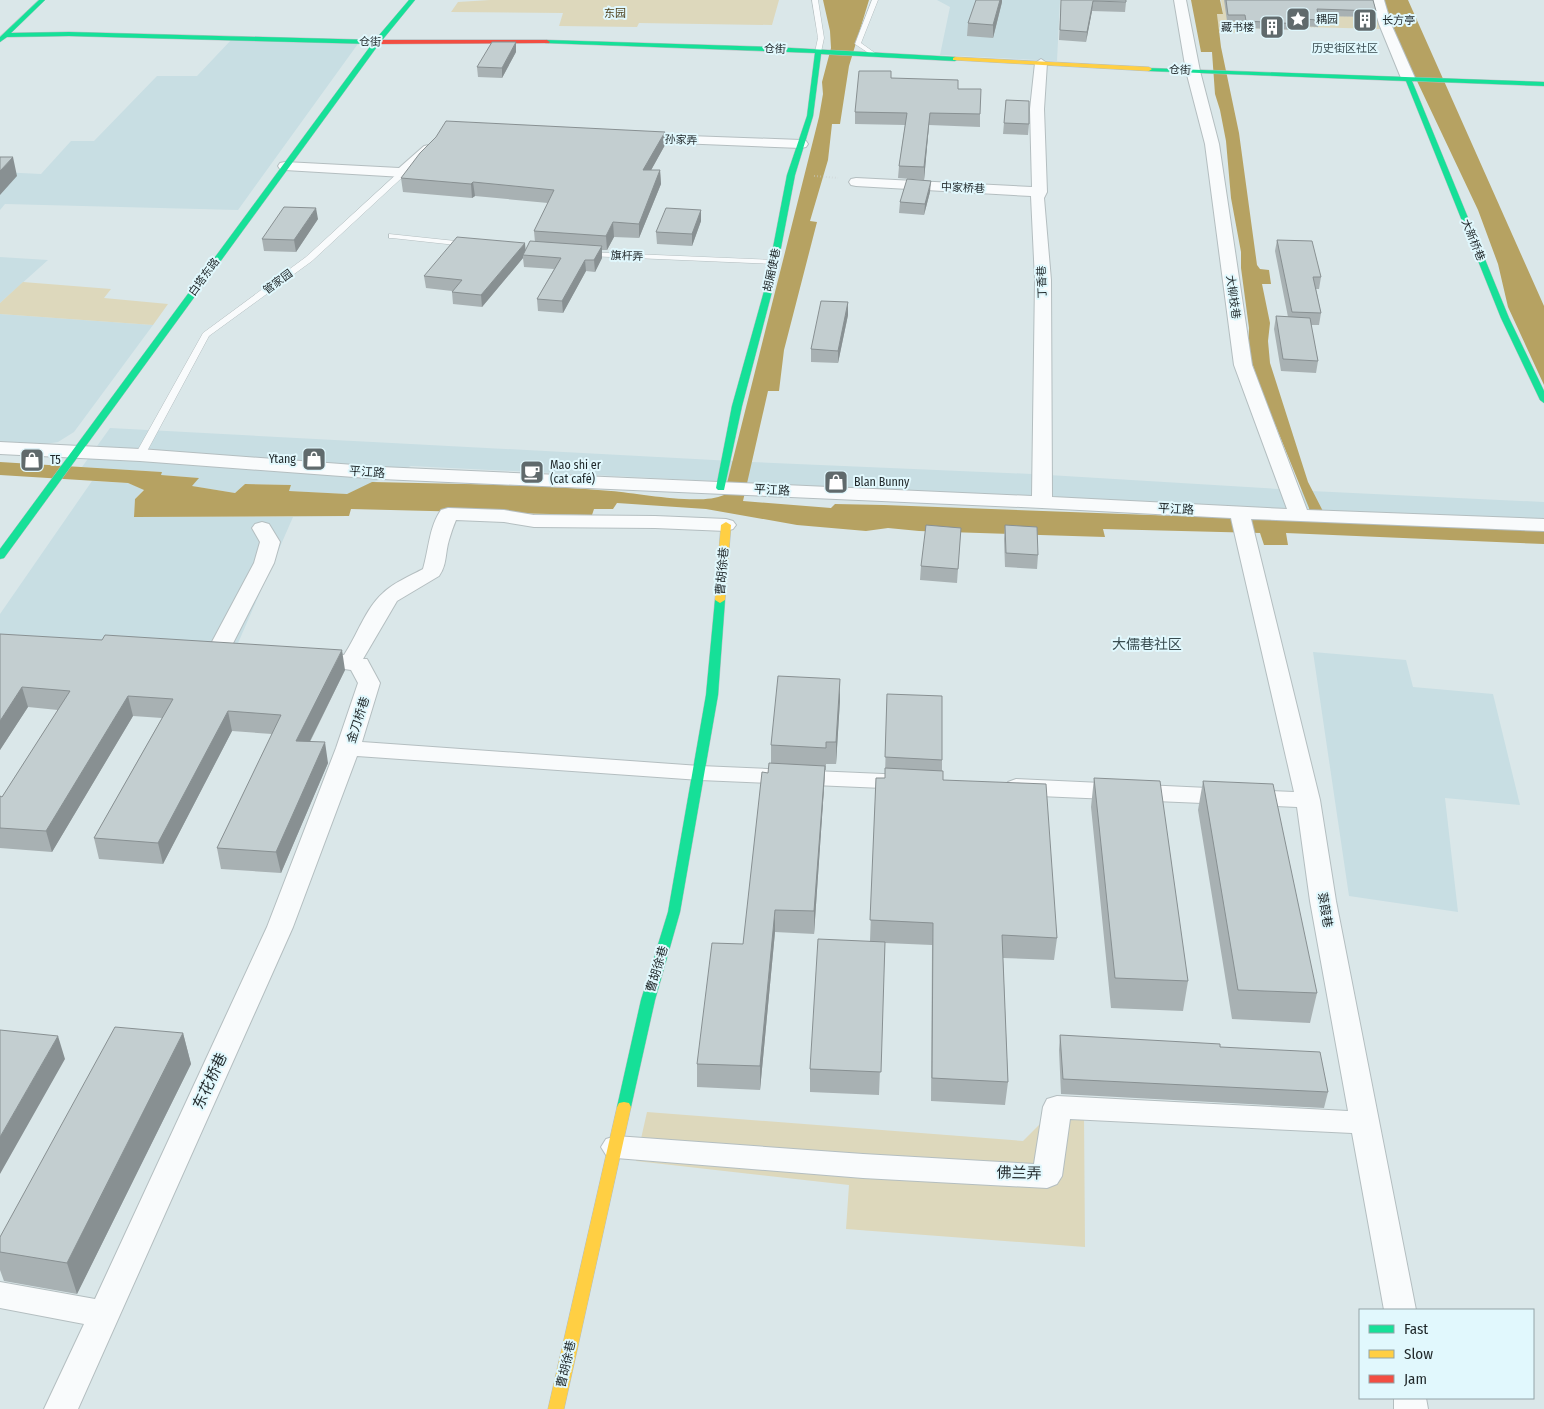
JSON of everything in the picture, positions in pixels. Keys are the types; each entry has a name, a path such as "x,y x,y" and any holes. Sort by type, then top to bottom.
{"street":[{"path":"2,37 42,0"},
{"name":"白塔东路","path":"0,556 286,166 378,42 412,0"},
{"name":"大柳枝巷","path":"1180,0 1192,71 1212,144 1243,365 1312,516"},
{"path":"1378,0 1385,24 1411,78"},
{"name":"仓街","path":"2,37 69,34 378,42 540,42 773,48 1192,71 1544,84"},
{"name":"胡厢使巷","path":"722,488 737,406 774,262 791,175 810,116 821,52"},
{"name":"丁香巷","path":"1041,63 1037,110 1040,192 1036,198 1043,280 1042,502"},
{"name":"大新桥巷","path":"1411,78 1504,318 1544,400"},
{"name":"管家园","path":"403,173 426,152 438,134"},
{"name":"孙家弄","path":"622,138 801,144"},
{"path":"286,166 403,173"},
{"name":"中家桥巷","path":"856,182 1040,192"},
{"name":"平江路","path":"0,448 74,455 140,455 381,474 1042,502 1241,521 1312,516 1544,525"},
{"path":"294,657 350,662 364,642 379,612 390,597 432,572 437,556 438,542 448,514 504,516 534,521 655,522 726,525"},
{"name":"菉葭巷","path":"1241,521 1308,800 1323,901 1400,1309"},
{"name":"曹胡徐巷","path":"556,1409 648,1000 674,912 700,773 712,695 726,525"},
{"path":"217,653 264,563 270,542 262,528"},
{"name":"金刀桥巷","path":"348,748 369,684 359,664 350,662"},
{"path":"348,748 700,773 929,783"},
{"name":"东花桥巷","path":"61,1409 280,927 348,748"},
{"path":"999,786 1308,800"},
{"name":"佛兰弄","path":"616,1147 863,1166 1048,1176 1057,1107 1365,1123"},
{"path":"0,1295 104,1314"}],"lane":[{"path":"815,0 821,52"},
{"path":"869,54 858,44 875,0"},
{"name":"管家园","path":"140,455 206,335 309,259 403,173"},
{"path":"392,236 475,245"},
{"name":"旗杆弄","path":"583,253 774,262"}],"path":[{"path":"1341,16 1363,18"},
{"path":"1295,21 1296,26 1318,28 1316,18"},
{"path":"808,176 832,176"}],"shaded area":[{"path":"823,0 869,0 849,66 840,124 832,124 828,160 810,221 817,222 784,350 779,391 768,391 743,501 831,508 835,504 884,505 1312,521 1309,508 1262,392 1248,351 1249,328 1241,268 1241,252 1231,198 1226,141 1215,94 1212,52 1201,52 1191,0 1220,0 1223,14 1217,14 1221,47 1239,133 1257,265 1260,269 1269,270 1271,284 1262,284 1270,323 1268,341 1270,363 1308,482 1328,521 1544,530 1544,544 1286,533 1288,545 1264,545 1260,533 1103,529 1105,537 919,531 888,528 866,531 797,525 706,509 617,503 613,509 594,509 592,515 351,509 349,516 134,517 135,499 144,490 128,483 0,475 0,462 162,472 161,475 199,478 192,486 235,493 245,484 291,485 289,491 347,494 372,482 551,487 685,499 713,498 724,495 819,117 823,94 822,82 831,48 830,31"},
{"path":"937,0 1060,0 1057,61 940,55 950,7"},
{"path":"1384,0 1408,0 1544,306 1544,385 1508,307 1498,264 1478,210 1399,43"},
{"path":"232,39 360,41 238,210 5,204 0,210 0,172 41,174 71,141 94,141 157,76 197,76"},
{"path":"0,257 48,260 0,303"},
{"path":"0,314 153,325 74,432 58,442 39,445 0,444"},
{"path":"110,428 751,462 1032,474 1311,491 1544,502 1544,522 411,466 347,494 288,491 291,485 245,484 235,493 191,486 198,478 160,475 162,472 82,467"},
{"path":"92,481 128,483 144,489 135,499 134,517 293,517 235,650 0,636 0,614"},
{"path":"1313,652 1406,660 1413,687 1493,694 1520,805 1445,798 1458,912 1349,896"}],"green space":[{"name":"东园","path":"490,0 779,0 772,25 639,23 637,27 559,26 563,13 451,12 458,2"},
{"name":"耦园","path":"1221,0 1373,0 1382,29 1304,27 1304,30 1246,28 1247,33 1219,32 1217,13 1223,13"},
{"path":"23,282 111,289 104,298 168,304 153,325 0,314 0,303"},
{"path":"647,1112 1023,1141 1052,1112 1084,1115 1085,1247 846,1229 849,1185 636,1161"}],"building":[{"path":"976,0 1000,0 993,25 968,23"},
{"path":"1061,0 1126,0 1126,2 1093,1 1087,32 1060,30"},
{"path":"1226,0 1373,0 1376,11 1317,9 1319,20 1302,19 1299,20 1300,24 1246,21 1245,15 1228,15"},
{"path":"492,42 516,42 502,68 477,67"},
{"path":"859,71 891,71 891,78 958,80 958,89 981,89 980,114 930,113 924,167 899,166 907,113 855,112"},
{"path":"1006,100 1029,101 1029,124 1004,123"},
{"path":"446,121 665,132 643,170 660,170 639,224 613,222 606,236 534,231 554,190 473,182 471,184 401,178 420,153 436,137"},
{"path":"0,157 13,157 0,171"},
{"path":"907,179 931,181 925,204 900,202"},
{"path":"284,207 316,208 294,240 262,239"},
{"path":"666,208 701,210 692,234 656,232"},
{"path":"457,237 525,243 481,295 452,292 462,280 424,276"},
{"path":"1277,240 1312,241 1321,277 1313,277 1321,313 1292,312"},
{"path":"530,241 602,246 594,260 585,260 562,301 537,299 561,258 523,255"},
{"path":"821,301 848,302 838,351 811,349"},
{"path":"1276,316 1310,318 1318,361 1283,359"},
{"path":"926,525 961,528 958,569 921,566"},
{"path":"1005,525 1037,527 1038,555 1006,553"},
{"path":"0,634 102,640 105,635 342,650 296,741 325,742 276,852 217,848 281,715 228,711 158,843 94,838 173,699 128,696 46,831 0,828 0,796 2,797 70,691 22,687 0,721"},
{"path":"778,676 840,679 836,742 826,742 826,748 771,745"},
{"path":"887,694 942,696 942,760 885,757"},
{"path":"769,763 825,766 814,911 775,910 760,1066 697,1064 712,943 743,944 762,772 768,773"},
{"path":"885,768 943,771 943,780 1046,784 1057,938 1002,935 1008,1082 932,1078 933,923 870,920 876,778 885,778"},
{"path":"1094,778 1160,781 1188,981 1115,978"},
{"path":"1203,781 1273,784 1317,993 1238,990"},
{"path":"818,939 885,942 881,1072 810,1069"},
{"path":"115,1027 183,1033 67,1263 0,1252 0,1237"},
{"path":"0,1030 58,1036 0,1137"},
{"path":"1060,1035 1220,1044 1220,1047 1320,1052 1328,1092 1063,1079"}],"traffic: fast":[{"path":"0,40 42,0"},
{"path":"0,556 285,166 377,42 412,0"},
{"path":"6,35 69,34 378,42"},
{"path":"547,42 773,49 955,59"},
{"path":"721,488 737,406 770,284 791,175 810,116 818,52"},
{"path":"1149,69 1544,84"},
{"path":"1408,78 1505,318 1544,400"},
{"path":"624,1107 648,1000 674,912 712,695 720,600"}],"traffic: slow":[{"path":"955,59 1149,69"},
{"path":"720,600 726,525"},
{"path":"556,1409 624,1107"}],"traffic: jam":[{"path":"378,42 547,42"}],"place":[{"name":"耦园","path":"1298,19"},
{"name":"长方亭","path":"1365,20"},
{"name":"藏书楼","path":"1272,27"},
{"name":"Ytang","path":"314,459"},
{"name":"T5","path":"32,460"},
{"name":"Mao shi er (cat café)","path":"532,472"},
{"name":"Blan Bunny","path":"836,482"}],"district":[{"name":"历史街区社区","path":"1345,48"},
{"name":"大儒巷社区","path":"1147,644"}]}
